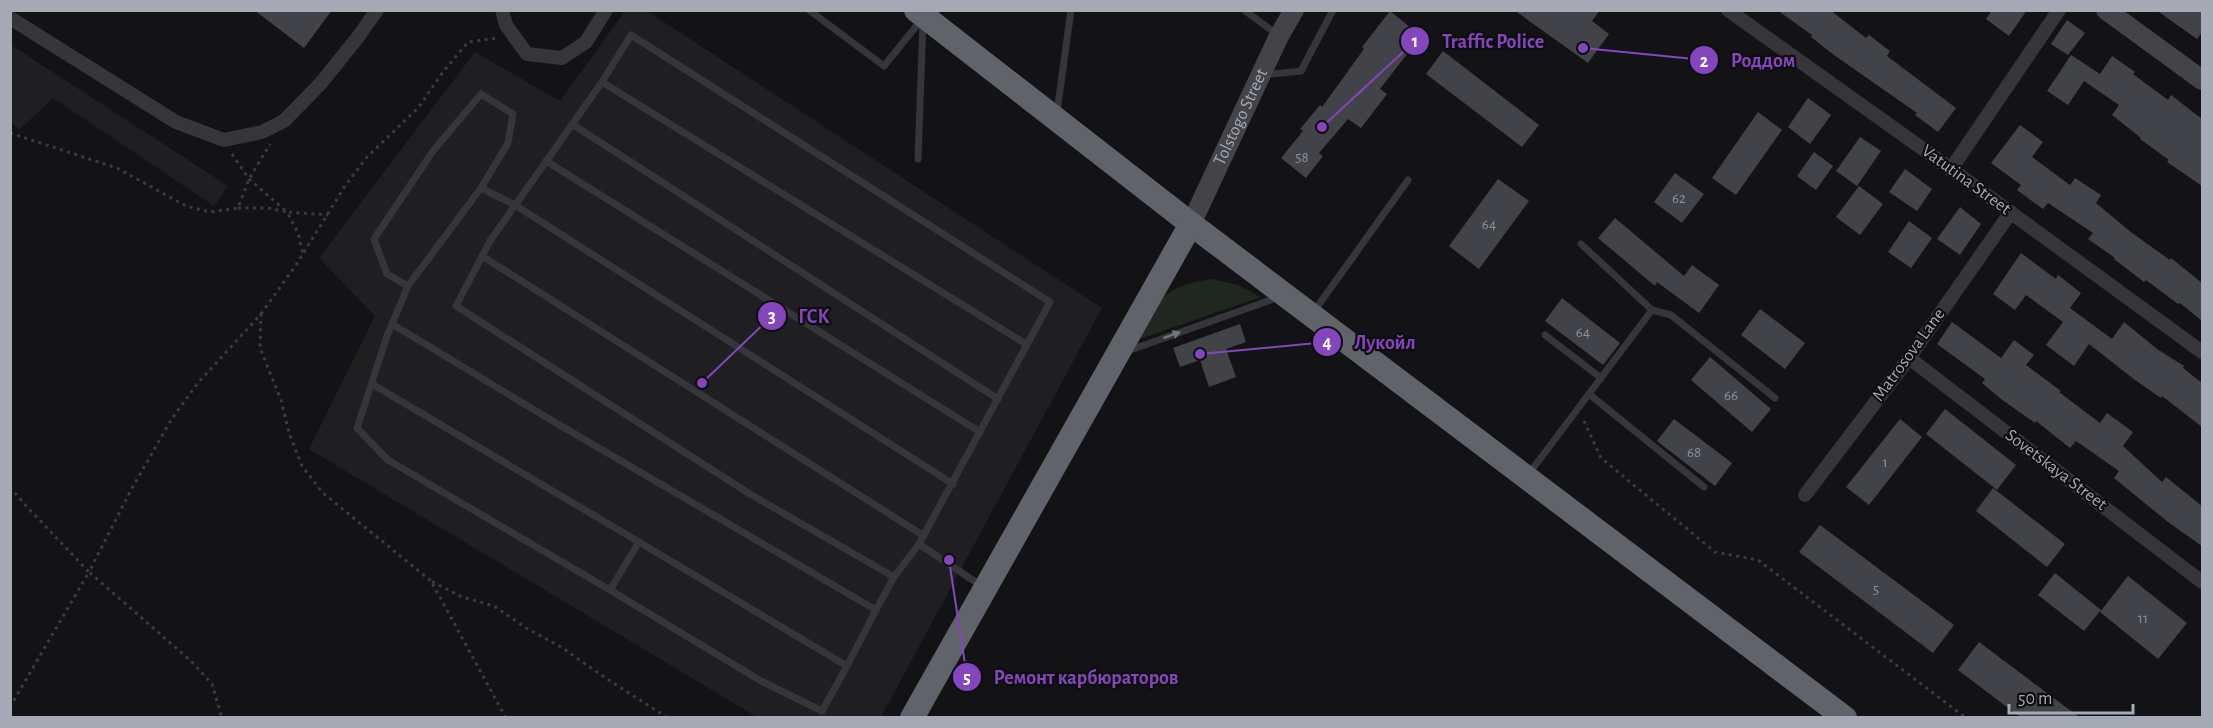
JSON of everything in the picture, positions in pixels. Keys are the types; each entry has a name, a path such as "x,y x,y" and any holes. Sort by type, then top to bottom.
{"highway":[{"path":"920,13 1284,295 1845,717"},
{"path":"912,717 1191,224"}],"main road":[{"name":"Tolstogo Street","path":"1191,224 1260,75 1294,10"},
{"path":"2106,10 2202,80"}],"street":[{"path":"10,18 176,122 224,141 261,132 285,121 328,74 377,10"},
{"path":"502,10 506,26 527,54 562,58 586,42 606,10"},
{"name":"Vatutina Street","path":"1728,10 2202,352"},
{"path":"1951,169 2059,10"},
{"name":"Matrosova Lane","path":"1805,495 1909,358 2011,212"},
{"name":"Sovetskaya Street","path":"1909,358 2202,582"}],"lane":[{"path":"809,10 884,66 920,13"},
{"path":"1056,120 1071,10"},
{"path":"1244,10 1279,36"},
{"path":"1260,75 1300,71 1333,10"},
{"path":"918,159 920,13"},
{"path":"408,286 387,274 374,239 433,151 481,94 513,114 508,143 481,188 408,286 392,324 357,428 388,460 761,681 822,711 894,577 919,544 953,484 1050,302 631,35 602,82 490,241 456,306 750,494 894,577"},
{"path":"602,82 1026,344"},
{"path":"572,124 998,399"},
{"path":"546,161 980,432"},
{"path":"1311,315 1408,180"},
{"path":"481,188 515,205 953,484"},
{"path":"1581,244 1652,310 1671,315 1775,398"},
{"path":"482,256 924,536"},
{"path":"1117,355 1284,295"},
{"path":"1526,477 1652,310"},
{"path":"392,324 876,610"},
{"path":"1545,335 1601,378"},
{"path":"372,384 847,666"},
{"path":"1588,394 1704,487"},
{"path":"610,590 639,542"},
{"path":"919,544 985,588"}],"path":[{"path":"10,707 89,572 131,490 171,420 197,384 261,314 303,254 345,186 367,157 418,108 443,72 468,42 513,35"},
{"path":"238,208 249,179 285,121"},
{"path":"10,133 117,168 186,206 210,212 238,208 268,208 328,215"},
{"path":"224,141 249,179 287,212 298,233 303,254"},
{"path":"261,314 260,348 281,400 289,433 302,466 322,493 431,581 462,597 494,606 668,717"},
{"path":"1578,408 1602,458 1715,552 1758,560 1966,717"},
{"path":"10,487 89,572 191,661 212,684 222,717"},
{"path":"431,581 506,717"}],"shaded area":[{"path":"625,11 647,11 1102,308 881,717 757,717 309,449 375,316 319,258 475,52 560,101"},
{"path":"11,45 228,186 214,206 53,98 19,130 11,122"},
{"path":"1212,279 1238,285 1261,297 1134,341 1163,297 1183,286"}],"building":[{"path":"254,10 332,10 304,48"},
{"path":"1514,10 1600,10 1592,21 1609,34 1588,63"},
{"path":"1777,10 1830,10 1866,38 1869,35 1890,51 1887,56 1956,108 1938,132 1915,115 1917,113 1834,55 1811,37 1812,35"},
{"path":"1992,10 2027,10 2009,36 1986,19"},
{"path":"2156,10 2202,10 2202,32 2197,39"},
{"path":"1390,11 1421,36 1380,89 1387,94 1361,128 1348,119 1319,153 1323,156 1306,178 1281,158 1303,131 1300,129 1320,105 1322,107 1364,49 1362,47"},
{"path":"2067,20 2085,33 2068,55 2051,44"},
{"path":"1443,51 1539,125 1522,147 1426,74"},
{"path":"2071,55 2100,74 2112,56 2168,100 2171,95 2202,119 2202,186 2167,162 2169,160 2112,115 2119,105 2084,81 2068,105 2047,91"},
{"path":"1808,98 1831,115 1810,144 1788,127"},
{"path":"1758,112 1782,130 1736,195 1712,178"},
{"path":"2020,125 2043,142 2032,157 2070,185 2075,178 2101,195 2096,203 2132,233 2170,260 2171,258 2202,283 2202,321 2146,280 2144,282 2088,239 2093,233 2048,203 2043,209 2017,190 2021,185 1991,163"},
{"path":"1860,137 1881,151 1857,186 1836,171"},
{"path":"1814,152 1833,166 1816,190 1797,176"},
{"path":"1905,169 1932,189 1917,211 1889,192"},
{"path":"1675,173 1704,194 1682,223 1654,202"},
{"path":"1498,179 1529,201 1479,269 1449,246"},
{"path":"1859,186 1883,204 1860,235 1836,217"},
{"path":"1960,207 1981,224 1960,255 1937,239"},
{"path":"1615,218 1684,276 1692,265 1719,285 1699,313 1657,282 1655,286 1598,238"},
{"path":"1909,221 1932,238 1911,268 1888,252"},
{"path":"2021,253 2056,279 2058,275 2081,293 2070,308 2112,339 2124,322 2157,349 2184,366 2183,368 2202,383 2202,427 2089,344 2074,366 2046,345 2063,322 2026,295 2015,310 1993,294"},
{"path":"1562,298 1620,343 1603,365 1545,321"},
{"path":"1760,309 1805,343 1785,369 1741,335"},
{"path":"1952,322 2001,358 2014,340 2034,355 2026,365 2061,391 2059,392 2100,423 2107,413 2133,432 2123,446 2162,482 2166,477 2202,506 2202,546 2114,478 2119,471 2076,441 2070,448 2036,421 2035,423 2001,399 1982,383 1985,379 1937,344"},
{"path":"1240,324 1246,342 1226,349 1236,377 1209,387 1200,360 1180,367 1173,348"},
{"path":"1710,357 1771,409 1752,432 1691,380"},
{"path":"1945,409 2016,465 1997,490 1926,434"},
{"path":"1674,419 1732,463 1715,486 1657,441"},
{"path":"1900,419 1922,437 1869,505 1846,487"},
{"path":"1993,488 2065,544 2047,567 1976,511"},
{"path":"1820,525 1954,625 1933,653 1799,552"},
{"path":"2055,573 2101,610 2084,631 2038,595"},
{"path":"2128,576 2187,623 2158,659 2100,612"},
{"path":"1979,642 2079,717 2020,717 1958,670"}],"place":[{"name":"Роддом","path":"1583,48"},
{"name":"Traffic Police","path":"1322,127"},
{"name":"Лукойл","path":"1200,354"},
{"name":"ГСК","path":"702,383"},
{"name":"Ремонт карбюраторов","path":"949,560"}]}
